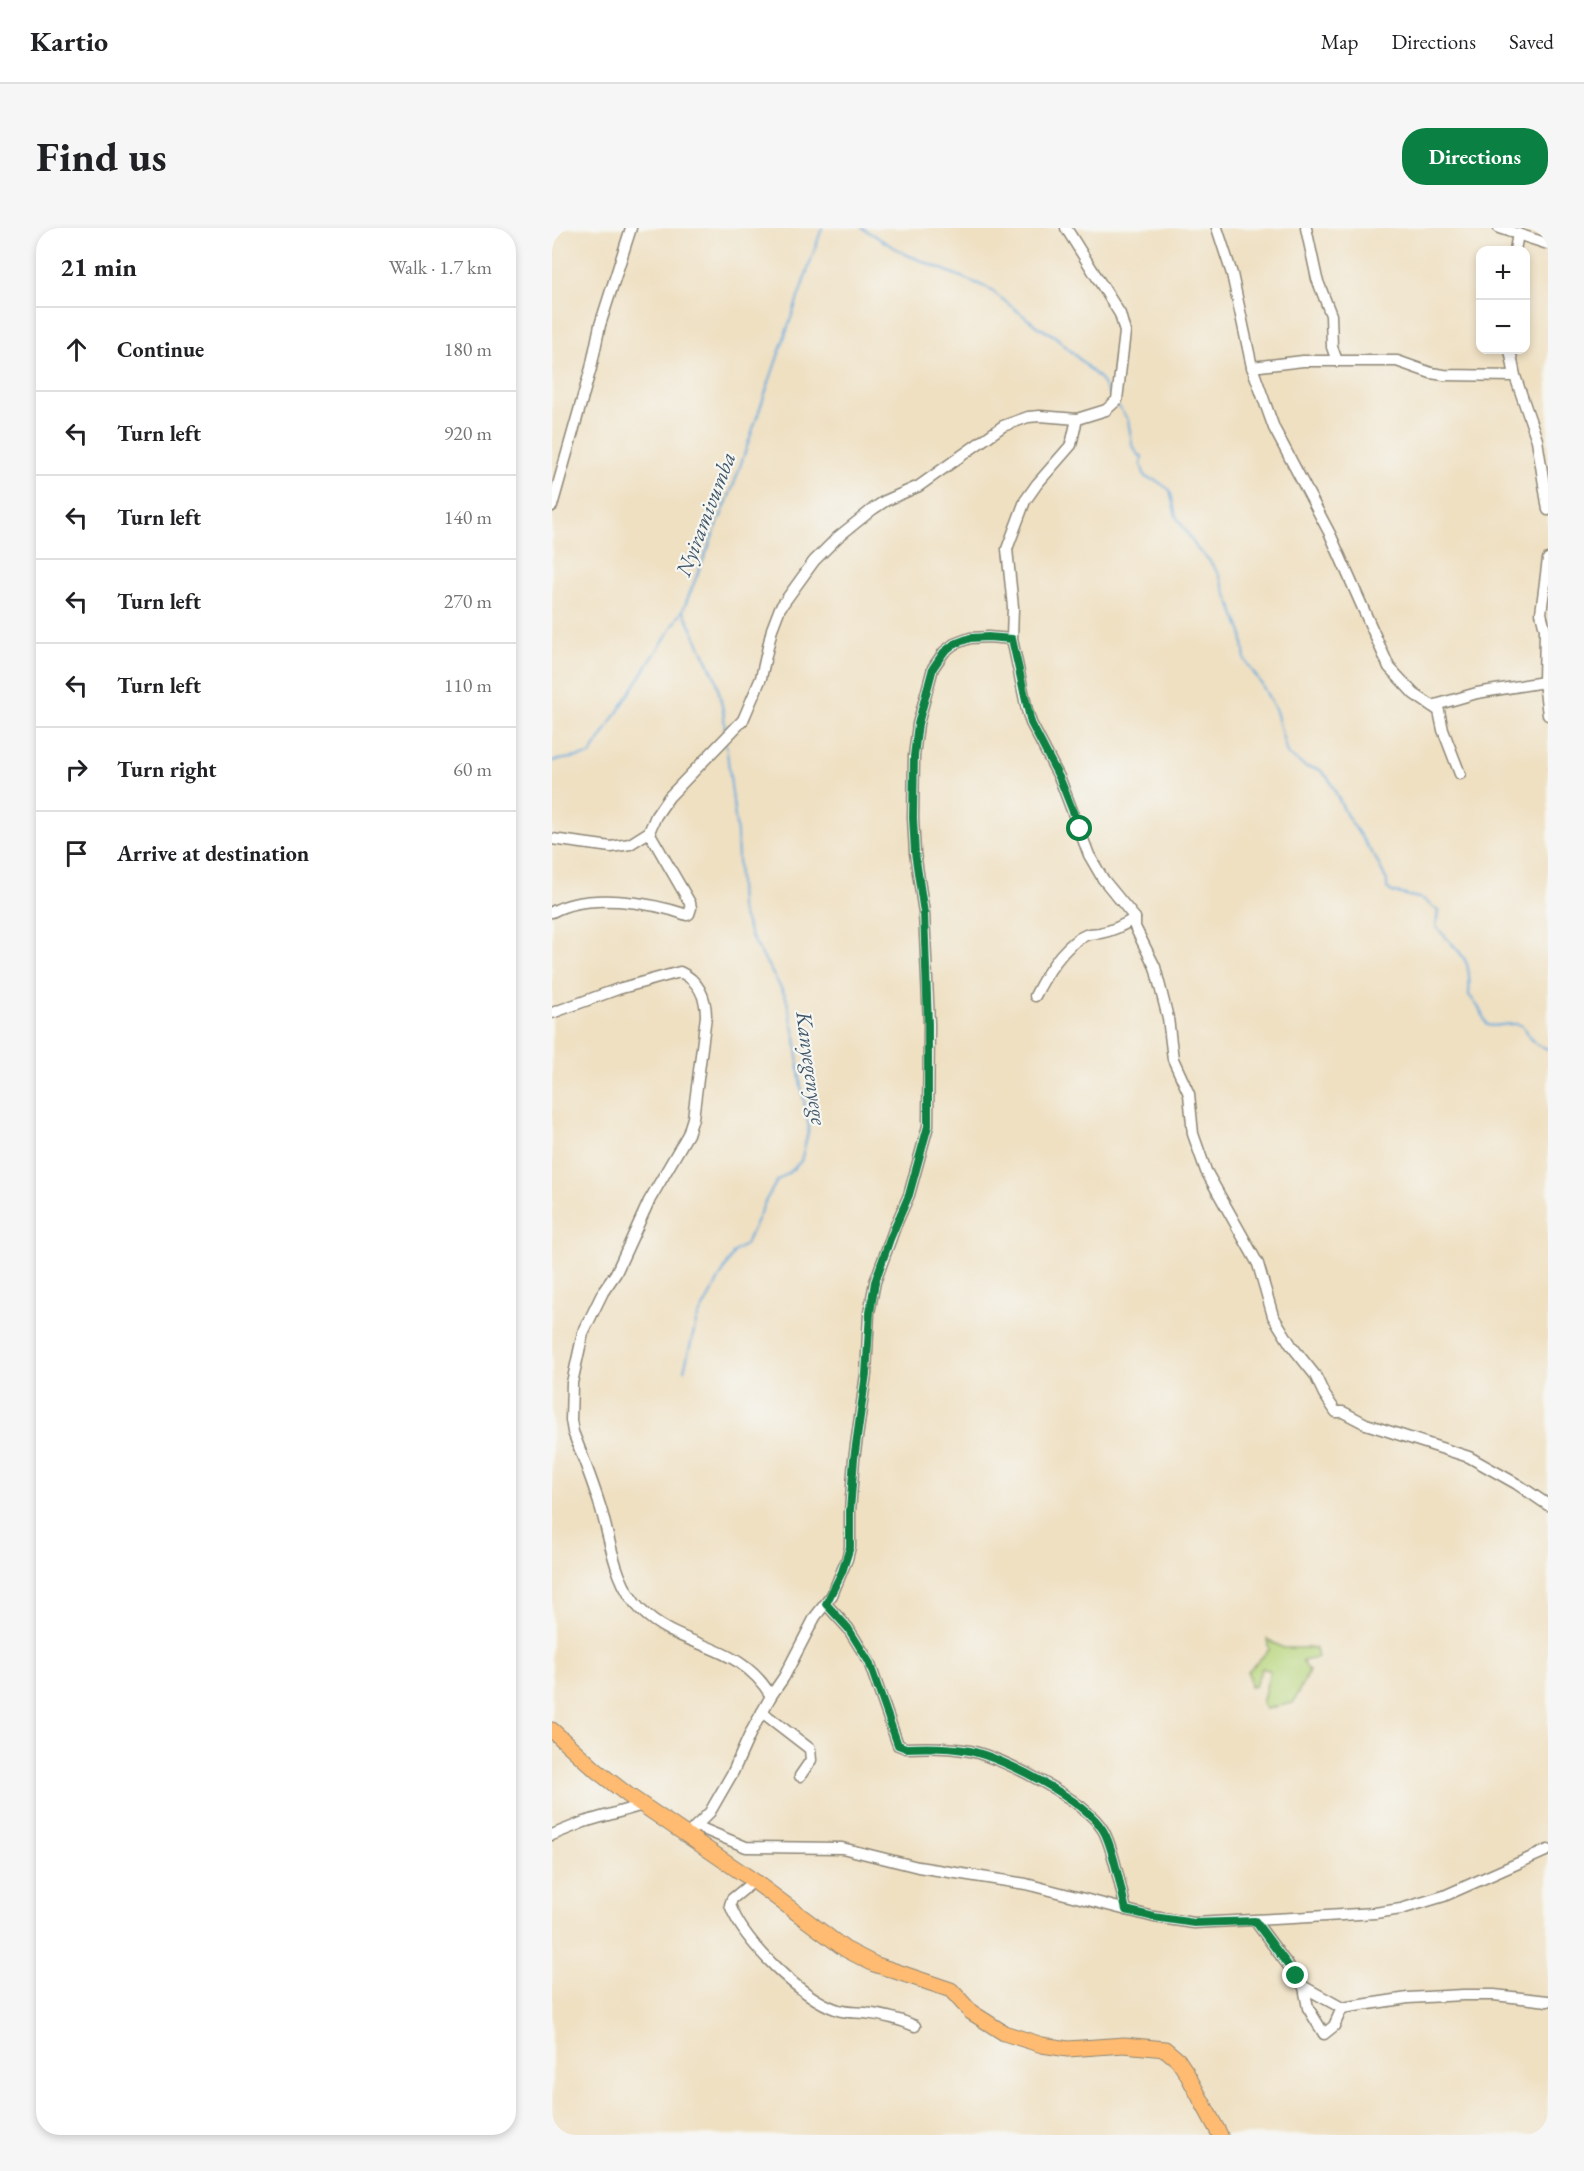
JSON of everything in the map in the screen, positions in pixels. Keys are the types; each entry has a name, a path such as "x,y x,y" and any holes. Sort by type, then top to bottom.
{"highway":[{"path":"552,1730 597,1771 644,1805 692,1831 754,1881 846,1949 874,1964 951,1990 971,2012 1004,2033 1032,2043 1068,2049 1124,2045 1165,2049 1186,2072 1220,2135"}],"street":[{"path":"552,506 591,368 600,325 631,228"},
{"path":"552,838 611,847 630,844 649,832 656,816 669,797 742,720 761,678 772,629 780,608 814,561 838,537 873,509 919,486 1004,426 1028,417 1077,419 1106,410 1117,400 1125,332 1120,314 1066,228"},
{"path":"1217,228 1232,274 1252,367 1274,428 1330,534 1386,661 1414,694 1439,711 1460,774"},
{"path":"1306,228 1317,279 1331,315 1332,347 1336,361"},
{"path":"1499,228 1548,241"},
{"path":"1516,246 1518,234"},
{"path":"1511,354 1515,376 1537,440 1548,510"},
{"path":"1252,367 1303,361 1396,361 1431,373 1455,376 1515,376"},
{"path":"1077,419 1071,445 1025,501 1007,549 1013,607 1012,639 1031,723 1060,779 1089,855 1103,879 1135,918 1135,927 1155,967 1161,986 1173,1059 1190,1094 1193,1134 1206,1171 1258,1264 1273,1316 1291,1345 1315,1375 1336,1412 1343,1412 1366,1424 1469,1456 1548,1505"},
{"path":"1548,559 1541,613 1545,629 1544,682 1548,715"},
{"path":"1012,639 970,638 954,644 944,652 933,668 918,724 914,756 913,818 915,853 924,913 928,1024 928,1126 909,1195 875,1282 870,1313 866,1374 854,1459 850,1547 842,1572 826,1604 815,1617 784,1677 762,1712 724,1788 710,1812 692,1831 746,1847 842,1848 918,1868 1026,1884 1154,1917 1194,1923 1375,1913 1401,1909 1444,1896 1548,1850"},
{"path":"1432,706 1477,693 1544,682"},
{"path":"552,912 562,906 580,903 624,901 689,914 692,908 690,903 649,832"},
{"path":"1035,996 1047,974 1075,941 1088,934 1118,928 1135,918"},
{"path":"552,1013 618,989 680,972 697,986 705,1000 706,1016 691,1126 649,1201 616,1273 587,1323 575,1364 571,1420 573,1432 601,1510 611,1550 627,1592 634,1603 650,1617 684,1638 720,1651 744,1665 757,1675 771,1696"},
{"path":"826,1604 848,1628 869,1662 898,1745 906,1748 969,1751 986,1755 1028,1775 1072,1801 1088,1813 1105,1833 1126,1910"},
{"path":"762,1712 810,1749 811,1760 800,1776"},
{"path":"552,1835 584,1822 644,1805"},
{"path":"754,1881 732,1899 730,1905 750,1940 776,1967 798,1986 825,2004 840,2010 895,2018 915,2026"},
{"path":"1255,1921 1304,1987 1342,2008 1408,1998 1463,1995 1494,1995 1548,2001"},
{"path":"1304,1987 1308,2008 1324,2034 1334,2026 1342,2008"}],"green space":[{"path":"1267,1639 1283,1648 1316,1648 1318,1658 1302,1661 1309,1671 1293,1703 1266,1709 1262,1704 1270,1671 1262,1668 1255,1686 1250,1687 1248,1671 1269,1650"}],"waterway":[{"name":"Nyiramivumba","path":"552,761 590,755 683,610 734,484 822,228"},
{"path":"862,228 905,254 988,288 1038,327 1055,336 1100,379 1112,399"},
{"path":"1118,406 1128,420 1132,444 1138,455 1142,456 1141,464 1145,477 1157,481 1170,490 1176,516 1198,550 1209,560 1219,575 1242,633 1245,660 1276,711 1287,754 1306,767 1319,769 1329,779 1347,816 1376,859 1387,881 1387,888 1392,892 1423,899 1438,911 1436,926 1463,956 1468,971 1469,995 1479,1008 1487,1025 1520,1025 1533,1041 1548,1049"},
{"name":"Kanyegenyege","path":"683,610 716,679 724,715 725,732"},
{"name":"Kanyegenyege","path":"684,1370 697,1319 734,1252 746,1244 777,1181 801,1161 809,1128 800,1080 796,1039 786,997 751,936 740,908 737,834 726,744"}],"route":[{"path":"1080,829 1060,779 1031,723 1012,639 970,638 954,644 944,652 933,668 927,683 914,756 915,853 924,913 927,982 928,1126 909,1195 875,1282 867,1342 866,1374 854,1459 850,1547 842,1572 826,1604 848,1628 869,1662 895,1742 898,1745 906,1748 945,1748 969,1751 986,1755 1028,1775 1072,1801 1099,1824 1105,1833 1126,1910 1194,1923 1255,1921 1296,1976"}]}
